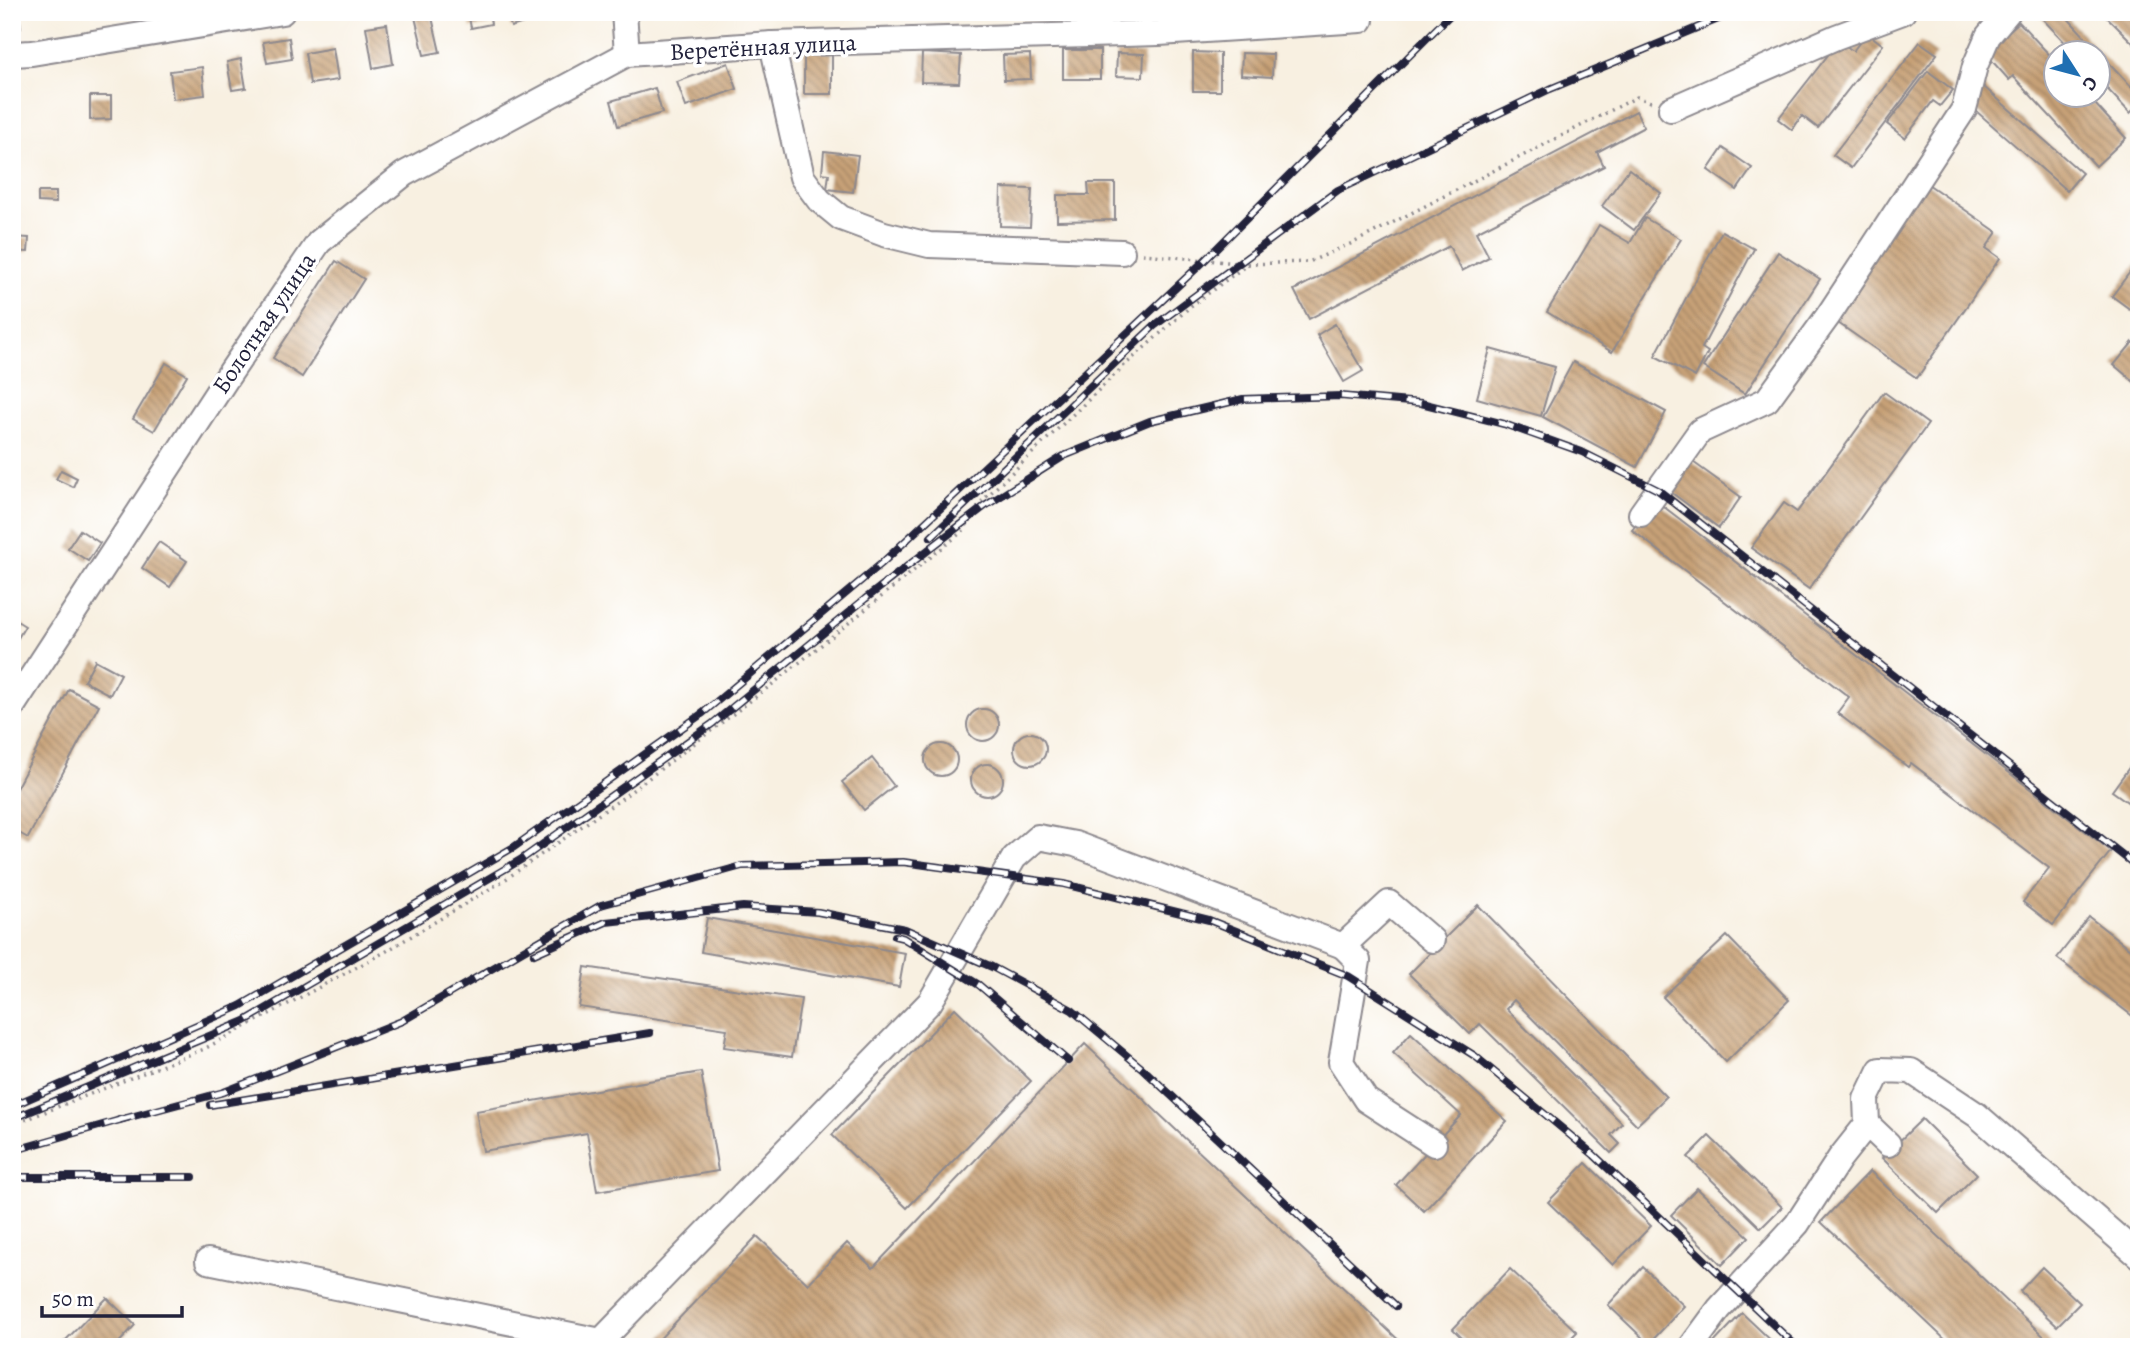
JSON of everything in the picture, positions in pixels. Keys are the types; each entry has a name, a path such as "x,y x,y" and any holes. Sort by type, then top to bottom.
{"street":[{"path":"12,54 282,12"},
{"path":"624,12 627,54"},
{"path":"1671,109 1836,37 1903,12"},
{"path":"1641,514 1700,431 1767,400 1828,316 1964,108 1975,66 1988,36 2008,12"},
{"name":"Веретённая улица","path":"627,54 772,44 1158,33 1361,20"},
{"path":"772,44 802,177 819,200 841,218 884,234 929,245 1122,252"},
{"name":"Болотная улица","path":"12,706 319,242 404,174 627,54"},
{"path":"208,1261 602,1344 930,1002 1014,858 1038,837 1075,844 1343,946 1358,961 1341,1062 1366,1100 1434,1144"},
{"path":"1343,946 1389,904 1432,940"},
{"path":"1690,1347 1719,1309 1797,1224 1840,1158 1867,1124 1866,1099 1880,1070 1911,1072 1977,1115 2139,1256"},
{"path":"1867,1124 1888,1144"}],"path":[{"path":"1122,252 1248,264 1309,261 1357,241 1637,97 1671,109"},
{"path":"12,1125 216,1042 385,952 503,881 600,814 774,683 963,531 981,502 1125,365 1191,306 1248,264"}],"building":[{"path":"12,12 19,12 21,28 12,29"},
{"path":"161,12 192,12 193,19 163,24"},
{"path":"468,12 489,12 491,24 471,28"},
{"path":"507,12 537,12 539,18 511,27"},
{"path":"2036,12 2062,12 2086,38 2061,38"},
{"path":"2102,12 2134,12 2139,17 2139,49"},
{"path":"431,13 440,52 424,55 415,17"},
{"path":"2019,22 2042,47 2042,107 2013,76 2009,80 1985,53"},
{"path":"387,24 393,64 373,68 366,27"},
{"path":"1867,33 1883,45 1818,128 1802,116 1792,130 1778,119 1839,41 1853,51"},
{"path":"289,38 292,59 267,63 263,42"},
{"path":"1920,42 1937,54 1851,168 1833,155"},
{"path":"333,48 338,80 310,84 305,53"},
{"path":"1063,50 1100,50 1100,79 1063,79"},
{"path":"804,51 832,52 832,94 804,94"},
{"path":"1193,52 1220,53 1220,91 1193,91"},
{"path":"922,53 961,55 959,83 921,82"},
{"path":"1117,53 1144,54 1143,77 1116,76"},
{"path":"1242,53 1273,54 1272,77 1241,75"},
{"path":"1030,54 1031,79 1004,80 1003,55"},
{"path":"241,59 246,88 232,90 227,62"},
{"path":"728,63 737,89 686,107 677,82"},
{"path":"2112,66 2139,95 2139,105 2130,113 2112,94"},
{"path":"202,67 205,95 173,99 170,71"},
{"path":"1928,71 1953,90 1940,106 1933,101 1905,138 1887,124"},
{"path":"1984,87 2082,173 2067,191 1968,104"},
{"path":"655,88 662,113 618,126 611,101"},
{"path":"90,96 111,96 111,119 90,120"},
{"path":"2043,108 2099,108 2126,138 2096,166"},
{"path":"1636,111 1644,127 1597,152 1604,166 1476,232 1489,257 1462,271 1449,246 1309,319 1294,290"},
{"path":"1723,148 1752,168 1737,190 1708,170"},
{"path":"824,151 858,155 853,192 827,189 829,174 822,173"},
{"path":"1629,169 1661,193 1634,230 1602,206"},
{"path":"1922,180 1997,232 1986,248 2000,258 1917,378 1828,316"},
{"path":"1088,183 1115,183 1115,220 1057,221 1057,195 1089,195"},
{"path":"1001,188 1032,189 1030,227 1000,226"},
{"path":"38,192 56,192 56,203 38,202"},
{"path":"1645,218 1681,239 1612,352 1547,312 1599,225 1630,243"},
{"path":"1722,231 1754,249 1702,348 1708,352 1695,377 1655,356"},
{"path":"13,237 29,238 28,252 12,251"},
{"path":"1778,252 1820,279 1745,394 1703,367"},
{"path":"2139,260 2139,316 2112,296"},
{"path":"336,261 364,279 302,377 273,358"},
{"path":"1335,324 1363,371 1344,382 1317,335"},
{"path":"2133,342 2139,347 2139,386 2114,365"},
{"path":"1490,349 1555,367 1541,416 1477,398"},
{"path":"1573,362 1666,412 1637,467 1543,417"},
{"path":"166,363 187,375 154,431 133,419"},
{"path":"1884,392 1928,424 1809,589 1751,548 1784,503 1797,512"},
{"path":"1686,457 1741,497 1719,528 1664,487"},
{"path":"61,470 77,478 73,487 56,479"},
{"path":"1655,500 2111,851 2053,925 2023,902 2049,868 1911,763 1908,767 1837,713 1849,697 1632,530"},
{"path":"80,530 100,543 88,561 68,548"},
{"path":"159,542 187,561 170,587 142,568"},
{"path":"12,618 25,626 12,648"},
{"path":"95,660 121,674 110,695 84,681"},
{"path":"69,689 99,705 28,838 12,829 12,796"},
{"path":"983,709 994,714 999,725 994,736 983,741 972,736 967,725 972,714"},
{"path":"1030,733 1041,738 1046,749 1041,760 1030,765 1019,760 1014,749 1019,738"},
{"path":"941,744 952,749 957,760 952,771 941,776 930,771 925,760 930,749"},
{"path":"2139,754 2139,804 2136,808 2112,791"},
{"path":"872,758 894,786 864,810 842,782"},
{"path":"987,764 998,769 1003,780 998,791 987,796 976,791 971,780 976,769"},
{"path":"1478,905 1666,1097 1637,1125 1514,1000 1506,1009 1622,1123 1611,1135 1620,1144 1611,1153 1480,1024 1470,1034 1409,974"},
{"path":"2089,917 2139,956 2139,1021 2057,958"},
{"path":"707,918 905,953 899,987 701,952"},
{"path":"1727,936 1789,1000 1726,1062 1663,997"},
{"path":"585,967 801,999 792,1057 724,1047 727,1029 579,1007"},
{"path":"955,1008 1031,1081 907,1208 832,1135"},
{"path":"1411,1033 1507,1121 1424,1211 1396,1185 1461,1115 1393,1053"},
{"path":"1085,1044 1406,1347 652,1347 757,1236 808,1284 847,1243 873,1268"},
{"path":"701,1072 718,1171 597,1191 587,1133 483,1151 476,1111"},
{"path":"1922,1119 1977,1174 1938,1213 1882,1158"},
{"path":"1709,1136 1782,1207 1761,1228 1688,1157"},
{"path":"1586,1163 1651,1226 1613,1265 1548,1202"},
{"path":"1870,1171 2055,1347 1953,1347 1821,1222"},
{"path":"1697,1188 1749,1237 1722,1265 1671,1215"},
{"path":"1643,1267 1684,1306 1649,1344 1608,1305"},
{"path":"2042,1267 2080,1303 2057,1326 2020,1291"},
{"path":"1510,1269 1577,1332 1566,1343 1569,1347 1471,1347 1453,1329"},
{"path":"107,1298 135,1325 115,1347 59,1347"},
{"path":"1742,1313 1778,1347 1710,1347"}],"railway":[{"path":"12,1106 240,1006 514,847 703,713 881,564 1202,263 1453,12"},
{"path":"931,537 1154,326 1338,190 1550,89 1735,12"},
{"path":"12,1119 245,1021 522,859 712,724 865,599 985,506 1064,456 1150,421 1243,399 1341,396 1421,403 1504,424 1582,452 1658,490 2139,868"},
{"path":"119,1120 224,1092 402,1021 601,905 742,866 903,862 1064,884 1209,920 1348,976 1475,1056 1594,1155 1797,1347"},
{"path":"534,954 606,922 743,907 818,912 905,929 992,967 1072,1010 1143,1069 1396,1306"},
{"path":"895,936 903,938 979,985 1068,1061"},
{"path":"210,1105 650,1033"},
{"path":"12,1151 127,1118"},
{"path":"12,1177 193,1177"}]}
